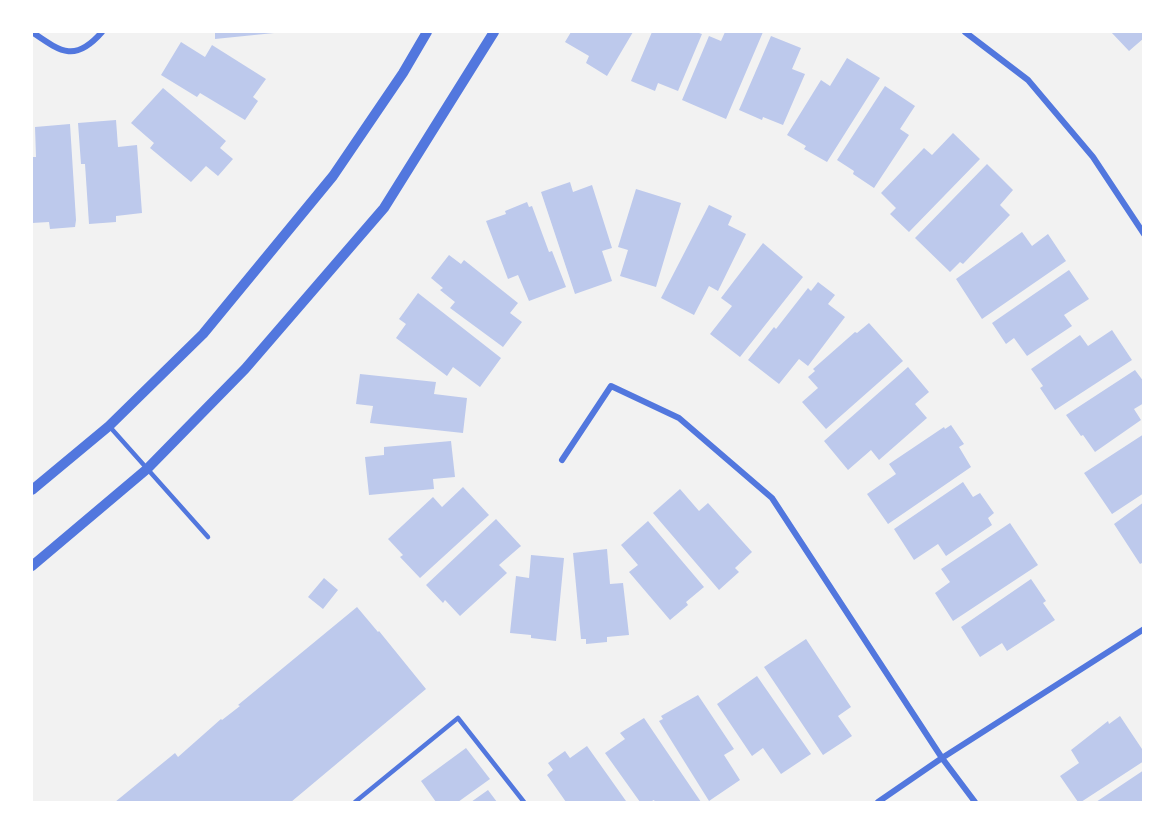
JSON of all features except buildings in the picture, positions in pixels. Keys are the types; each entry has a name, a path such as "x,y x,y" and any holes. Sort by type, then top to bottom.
{"street":[{"path":"32,32 58,50 80,51 102,32"},
{"path":"32,490 109,426 203,334 333,176 403,73 427,32"},
{"path":"32,566 147,469 245,369 384,208 494,32"},
{"path":"965,32 1028,80 1093,157 1143,234"},
{"path":"562,460 611,386 679,418 772,498 942,758 975,802"},
{"path":"878,802 942,758 1143,629"}],"lane":[{"path":"109,426 208,537"},
{"path":"355,802 458,718 524,802"}]}
